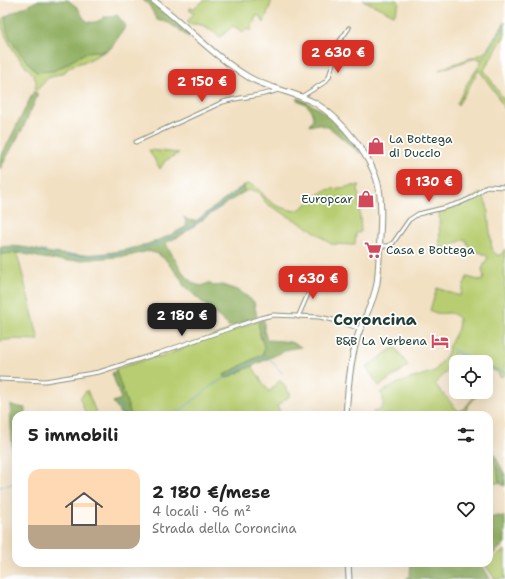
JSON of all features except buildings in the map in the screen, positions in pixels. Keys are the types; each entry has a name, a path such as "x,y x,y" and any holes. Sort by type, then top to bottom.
{"main road":[{"path":"152,0 221,58 256,81 301,97 322,108 340,123 355,142 372,168 380,193 381,212 376,293 360,329 354,348 350,371 346,411"},
{"path":"348,567 349,579"}],"street":[{"path":"301,97 329,78 339,42 349,28"},
{"path":"136,142 220,103 278,90"},
{"path":"379,246 388,246 392,243 409,220 418,214 447,208 460,203 471,198 487,186 505,187"},
{"path":"298,317 315,278"},
{"path":"0,379 45,381 99,372 273,315 321,317 360,329"}],"green space":[{"path":"39,0 68,0 78,8 85,20 96,22 104,17 112,17 117,15 126,26 111,48 101,52 93,51 85,53 53,71 36,72 20,53 7,32 6,16"},
{"path":"143,0 149,0 165,12 191,36 190,38 169,23 157,20 149,5"},
{"path":"205,0 272,0 264,23 260,16 256,16 251,31 248,28 243,32 233,26 220,37 206,27 199,24 190,24 188,22 194,13 190,11 190,8 194,8"},
{"path":"363,0 398,0 399,4 394,15"},
{"path":"6,16 5,23 53,71 85,53 93,51 101,52 111,48 89,60 74,65 65,72 48,78 37,90 35,89 36,80 34,76 18,57 6,37 2,25 2,19"},
{"path":"505,22 505,35 484,70 505,101 505,109 479,70 458,105 457,104 466,85 482,59 473,59 439,70 482,54 486,51"},
{"path":"34,91 37,93 37,97 23,128 0,169 0,159"},
{"path":"298,98 309,103 334,121 348,136 361,154 330,128 318,124 309,126 313,118 311,111 306,105 297,100"},
{"path":"149,150 179,153 165,161 160,169"},
{"path":"248,184 258,189 273,204 295,211 300,209 325,190 360,185 358,188 361,232 356,233 355,245 331,244 311,229 267,204 256,191 249,190 244,192 244,185"},
{"path":"244,185 244,192 166,244 183,273 194,284 202,286 208,283 214,286 222,285 240,291 254,302 257,317 230,327 183,285 181,279 166,260 158,254 148,251 128,256 68,261 20,253 0,254 0,247 8,246 25,247 68,255 86,255 122,251 139,247 172,234 187,226 184,217 188,220 196,221"},
{"path":"480,193 487,205 492,250 497,255 501,255 505,249 505,375 500,377 498,372 493,370 493,355 458,355 453,353 453,355 449,355 449,369 435,384 457,410 460,411 376,411 381,409 383,405 383,396 380,393 398,383 435,371 448,353 449,346 458,329 459,320 453,314 438,313 430,310 437,288 460,296 467,277 482,281 484,277 482,269 488,257 480,252 473,253 465,239 440,250 439,212 466,203"},
{"path":"20,253 18,257 39,340 13,339 0,341 0,254"},
{"path":"264,320 264,331 267,340 289,342 301,347 289,349 226,378 224,375 263,354 264,346 259,330 259,321"},
{"path":"259,321 260,336 265,349 263,354 224,375 227,378 252,366 269,392 280,380 291,395 277,406 280,411 130,411 115,369 158,356 159,358 218,334"},
{"path":"395,347 408,366 379,386 366,367"},
{"path":"116,371 130,411 119,411 113,402 121,399 112,373"},
{"path":"87,390 95,411 85,411 80,398"},
{"path":"472,399 474,399 467,407 466,411 460,411 464,409"},
{"path":"10,405 25,408 25,411 12,411 12,449"},
{"path":"493,452 505,475 505,486 499,483 493,460"},
{"path":"493,458 497,466 499,483 493,483"},
{"path":"498,516 504,517 505,519 505,543 493,554 493,517"},
{"path":"505,550 505,579 495,579 486,567 493,567 493,559"},
{"path":"411,567 483,567 490,579 406,579 410,575"}],"waterway":[{"path":"484,58 505,26"},
{"path":"63,256 94,256 124,252 153,245 189,227 212,212 241,189"},
{"path":"0,250 19,250 59,256"},
{"path":"452,349 464,355"},
{"path":"180,411 214,384 266,356 282,373"},
{"path":"493,368 505,373"},
{"path":"118,402 123,411"},
{"path":"0,487 12,484"}],"place":[{"name":"La Bottega di Duccio","path":"376,146"},
{"name":"Europcar","path":"366,199"},
{"name":"Casa e Bottega","path":"373,250"},
{"name":"B&B La Verbena","path":"440,341"}],"district":[{"name":"Coroncina","path":"375,319"}]}
